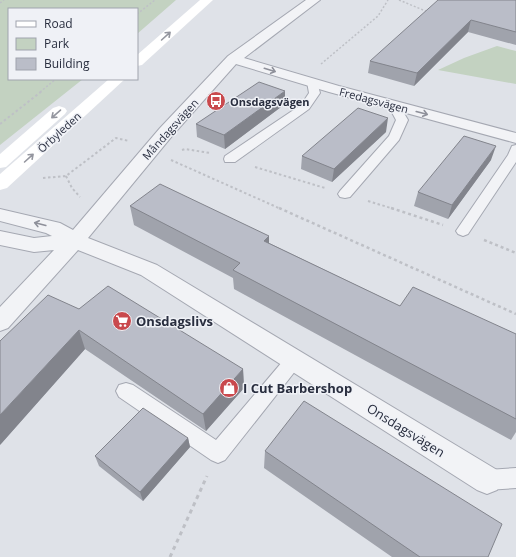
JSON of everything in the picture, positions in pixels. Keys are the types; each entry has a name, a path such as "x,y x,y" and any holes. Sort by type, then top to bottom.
{"main road":[{"path":"138,61 207,0"},
{"name":"Örbyleden","path":"0,163 95,80"},
{"name":"Örbyleden","path":"0,184 117,80"}],"street":[{"name":"Måndagsvägen","path":"0,322 75,241 150,151 233,59 314,0"},
{"name":"Fredagsvägen","path":"233,59 516,138"},
{"name":"Onsdagsvägen","path":"0,215 53,228 75,241 149,270 487,480"},
{"name":"Onsdagsvägen","path":"0,238 34,245 75,241"}],"lane":[{"path":"230,158 305,107 315,92 312,82"},
{"path":"345,194 395,137 402,120 394,105"},
{"path":"463,231 516,150"},
{"path":"126,391 218,453 294,360"},
{"path":"487,480 516,478"}],"path":[{"path":"0,3 4,0"},
{"path":"138,13 154,0"},
{"path":"312,82 312,71 378,16 387,0 384,0"},
{"path":"399,0 427,12 434,13"},
{"path":"0,124 55,80"},
{"path":"39,178 66,176 116,138 137,143 150,151 516,314"},
{"path":"170,557 218,453"}],"green space":[{"path":"0,0 176,0 138,33 138,8 8,8 8,80 82,80 0,145"},
{"path":"497,46 516,51 516,84 438,70 464,58"}],"building":[{"path":"438,0 516,0 516,32 471,20 417,73 370,61"},
{"path":"259,82 285,91 224,135 196,124"},
{"path":"358,108 388,118 334,169 302,156"},
{"path":"464,136 496,146 452,205 418,192"},
{"path":"160,184 269,236 264,241 400,306 413,287 516,334 516,419 233,270 240,263 130,206"},
{"path":"108,286 243,369 203,414 79,330 0,415 0,341 48,295 79,309"},
{"path":"304,401 502,524 488,557 420,557 265,451"},
{"path":"143,408 188,438 140,492 95,456"}],"place":[{"name":"Onsdagsvägen","path":"216,101"},
{"name":"Onsdagslivs","path":"122,321"},
{"name":"I Cut Barbershop","path":"229,388"}]}
